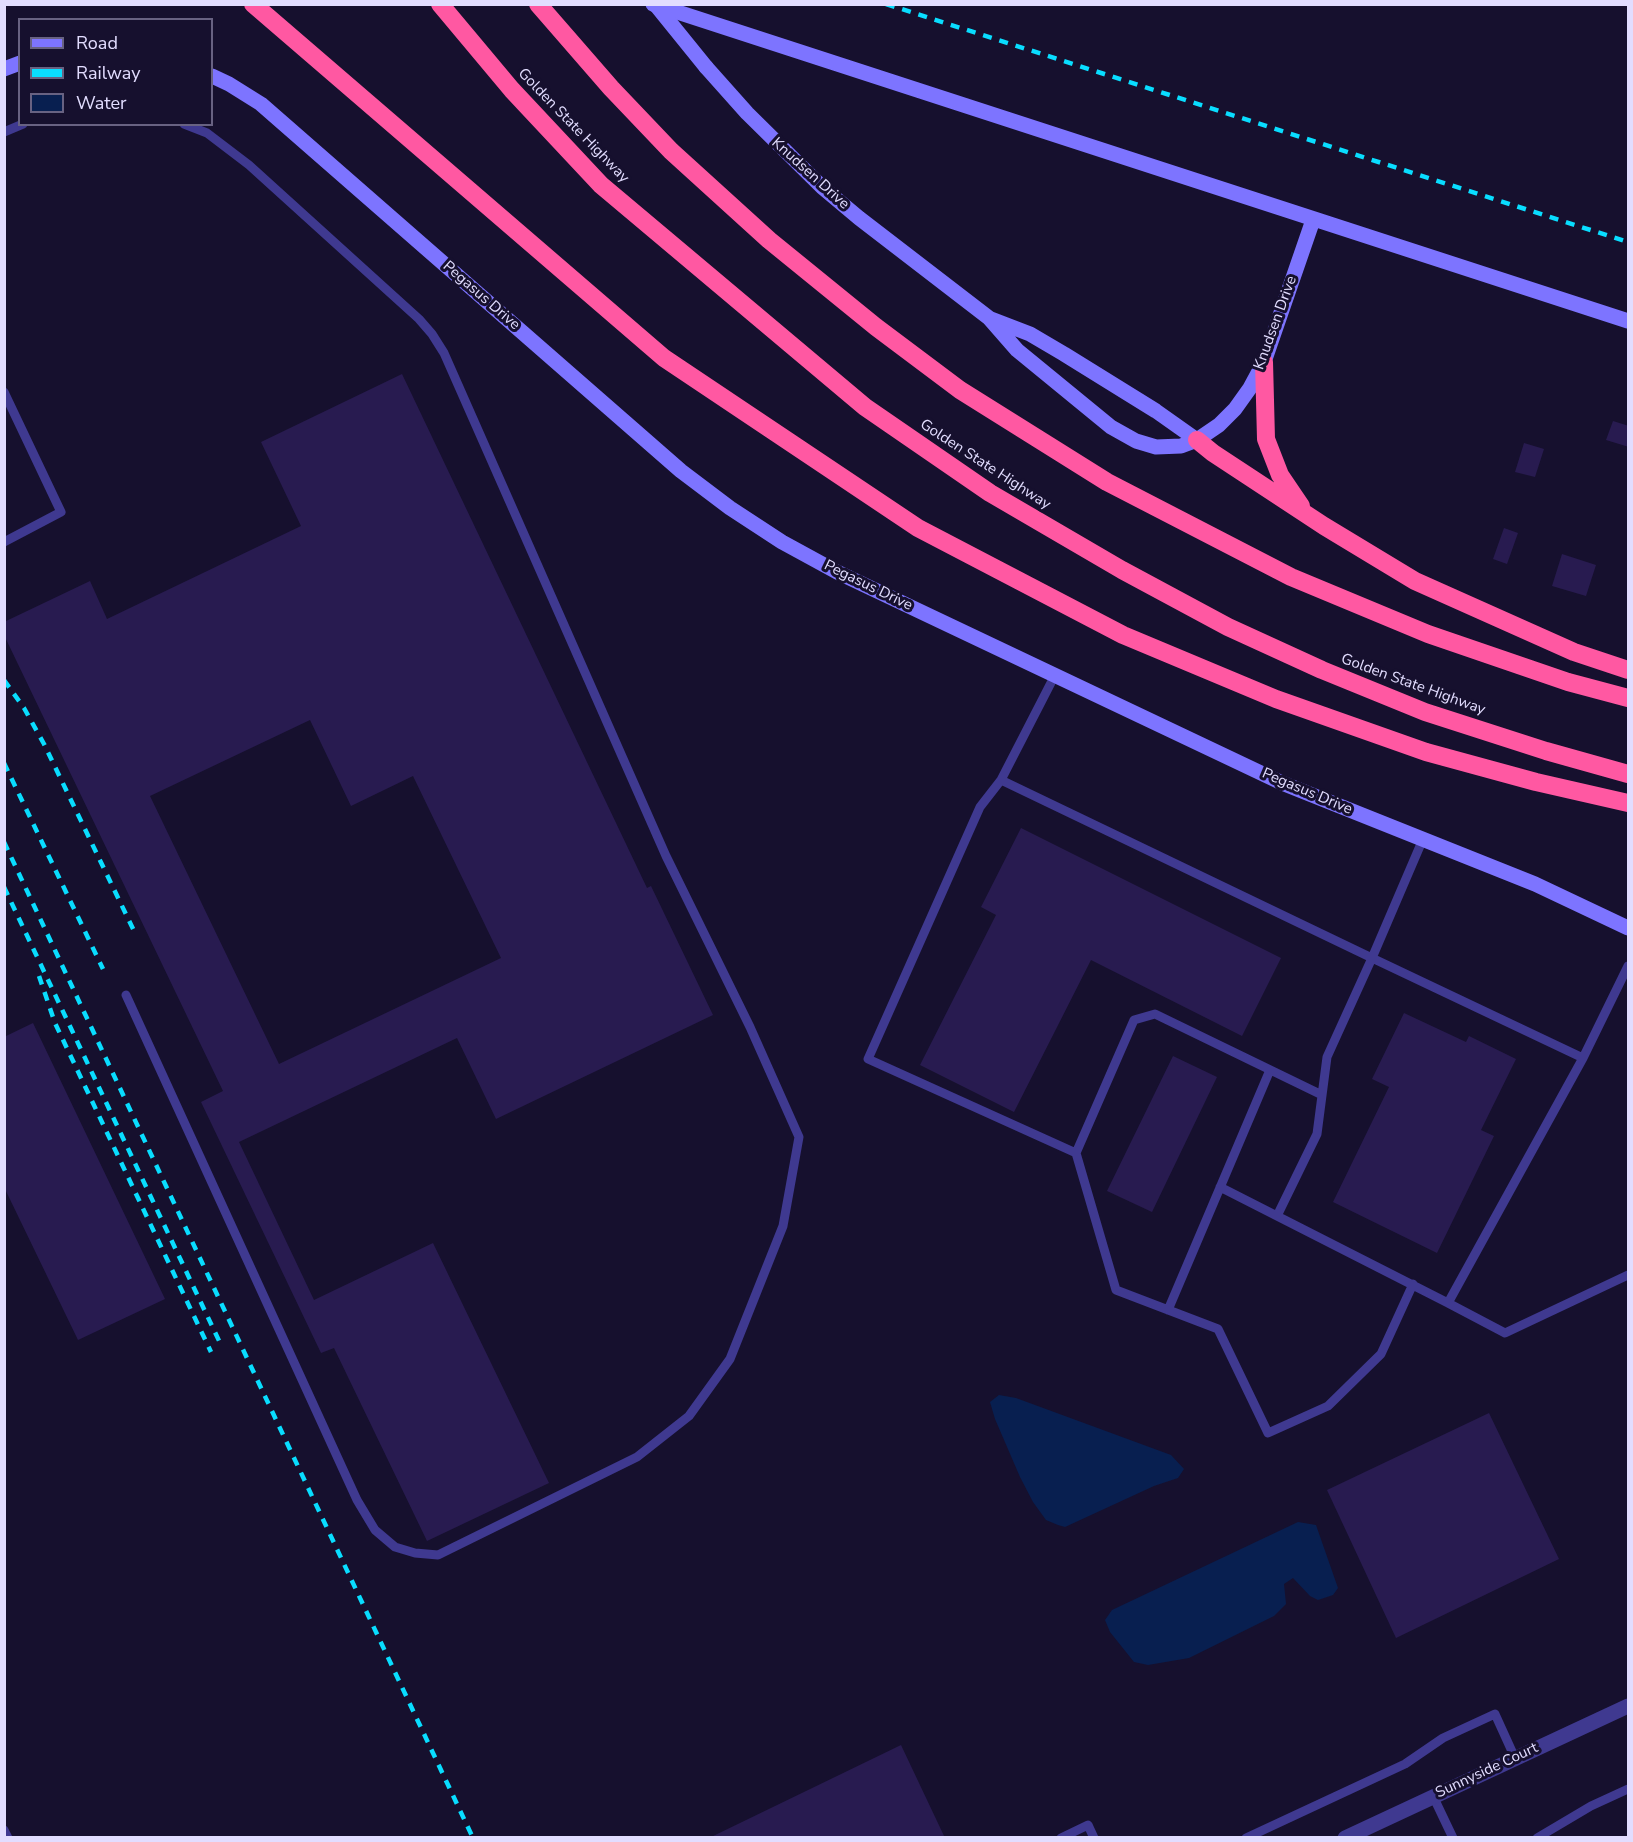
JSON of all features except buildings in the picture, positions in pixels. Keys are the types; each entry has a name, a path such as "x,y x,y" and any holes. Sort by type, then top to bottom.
{"highway":[{"path":"253,4 664,358 918,528 1123,635 1276,699 1425,752 1536,782 1629,803"},
{"path":"270,4 290,36"},
{"name":"Golden State Highway","path":"440,4 512,90 602,185 865,407 990,493 1122,570 1228,627 1322,670 1425,712 1546,751 1629,774"},
{"path":"544,11 611,88 671,151 769,240 876,327 942,376 1029,433 1107,482 1291,577 1428,633 1568,682 1629,698"},
{"path":"1264,362 1266,439 1280,475 1307,515"},
{"path":"1197,440 1307,515 1379,561 1425,586 1574,652 1629,670"}],"street":[{"name":"Knudsen Drive","path":"654,4 754,121 822,187 989,318 1017,350 1111,427 1136,441 1156,447 1181,446 1197,440 1219,425 1235,409 1264,362 1313,220"},
{"path":"654,4 1629,321"},
{"name":"Pegasus Drive","path":"213,76 261,104 681,471 730,508 782,542 837,572 1282,783 1534,884 1629,928"},
{"name":"Knudsen Drive","path":"989,318 1030,334 1156,411 1197,440"},
{"name":"Sunnyside Court","path":"1345,1838 1629,1706"}],"lane":[{"path":"4,132 18,126"},
{"path":"126,995 357,1500 375,1530 395,1547 415,1553 438,1555 637,1457 689,1416 730,1359 783,1226 799,1137 759,1047 666,856 444,353 432,334 412,312 249,165 207,133 189,126"},
{"path":"4,392 61,512 6,538"},
{"path":"1055,675 1001,780 980,807 868,1059 1076,1153"},
{"path":"1001,780 1583,1058"},
{"path":"1277,1216 1317,1134 1327,1057 1423,839"},
{"path":"1448,1303 1583,1058 1629,966"},
{"path":"1322,1095 1155,1014 1134,1020 1076,1153 1116,1290 1218,1329 1268,1433 1328,1406 1381,1354 1413,1284"},
{"path":"1168,1310 1270,1070"},
{"path":"1220,1187 1413,1284 1505,1334 1629,1275"},
{"path":"1246,1838 1405,1764 1443,1738 1495,1714 1515,1758"},
{"path":"1537,1838 1591,1806 1629,1789"},
{"path":"1433,1796 1453,1838"},
{"path":"1060,1838 1088,1825 1094,1838"},
{"path":"4,1830 8,1838"}],"water":[{"path":"999,1395 1016,1398 1171,1455 1184,1469 1178,1478 1154,1486 1065,1527 1058,1525 1046,1520 1033,1502 1020,1477 990,1402"},
{"path":"1298,1522 1316,1525 1338,1588 1333,1595 1318,1600 1310,1596 1293,1578 1284,1584 1286,1604 1274,1616 1189,1658 1148,1665 1134,1662 1110,1632 1105,1620 1112,1610"}],"railway":[{"path":"886,4 1628,242"},
{"path":"4,680 24,708 44,744 135,933"},
{"path":"4,763 103,969"},
{"path":"4,842 473,1838"},
{"path":"4,887 222,1347"},
{"path":"39,976 55,1023 211,1352"}]}
